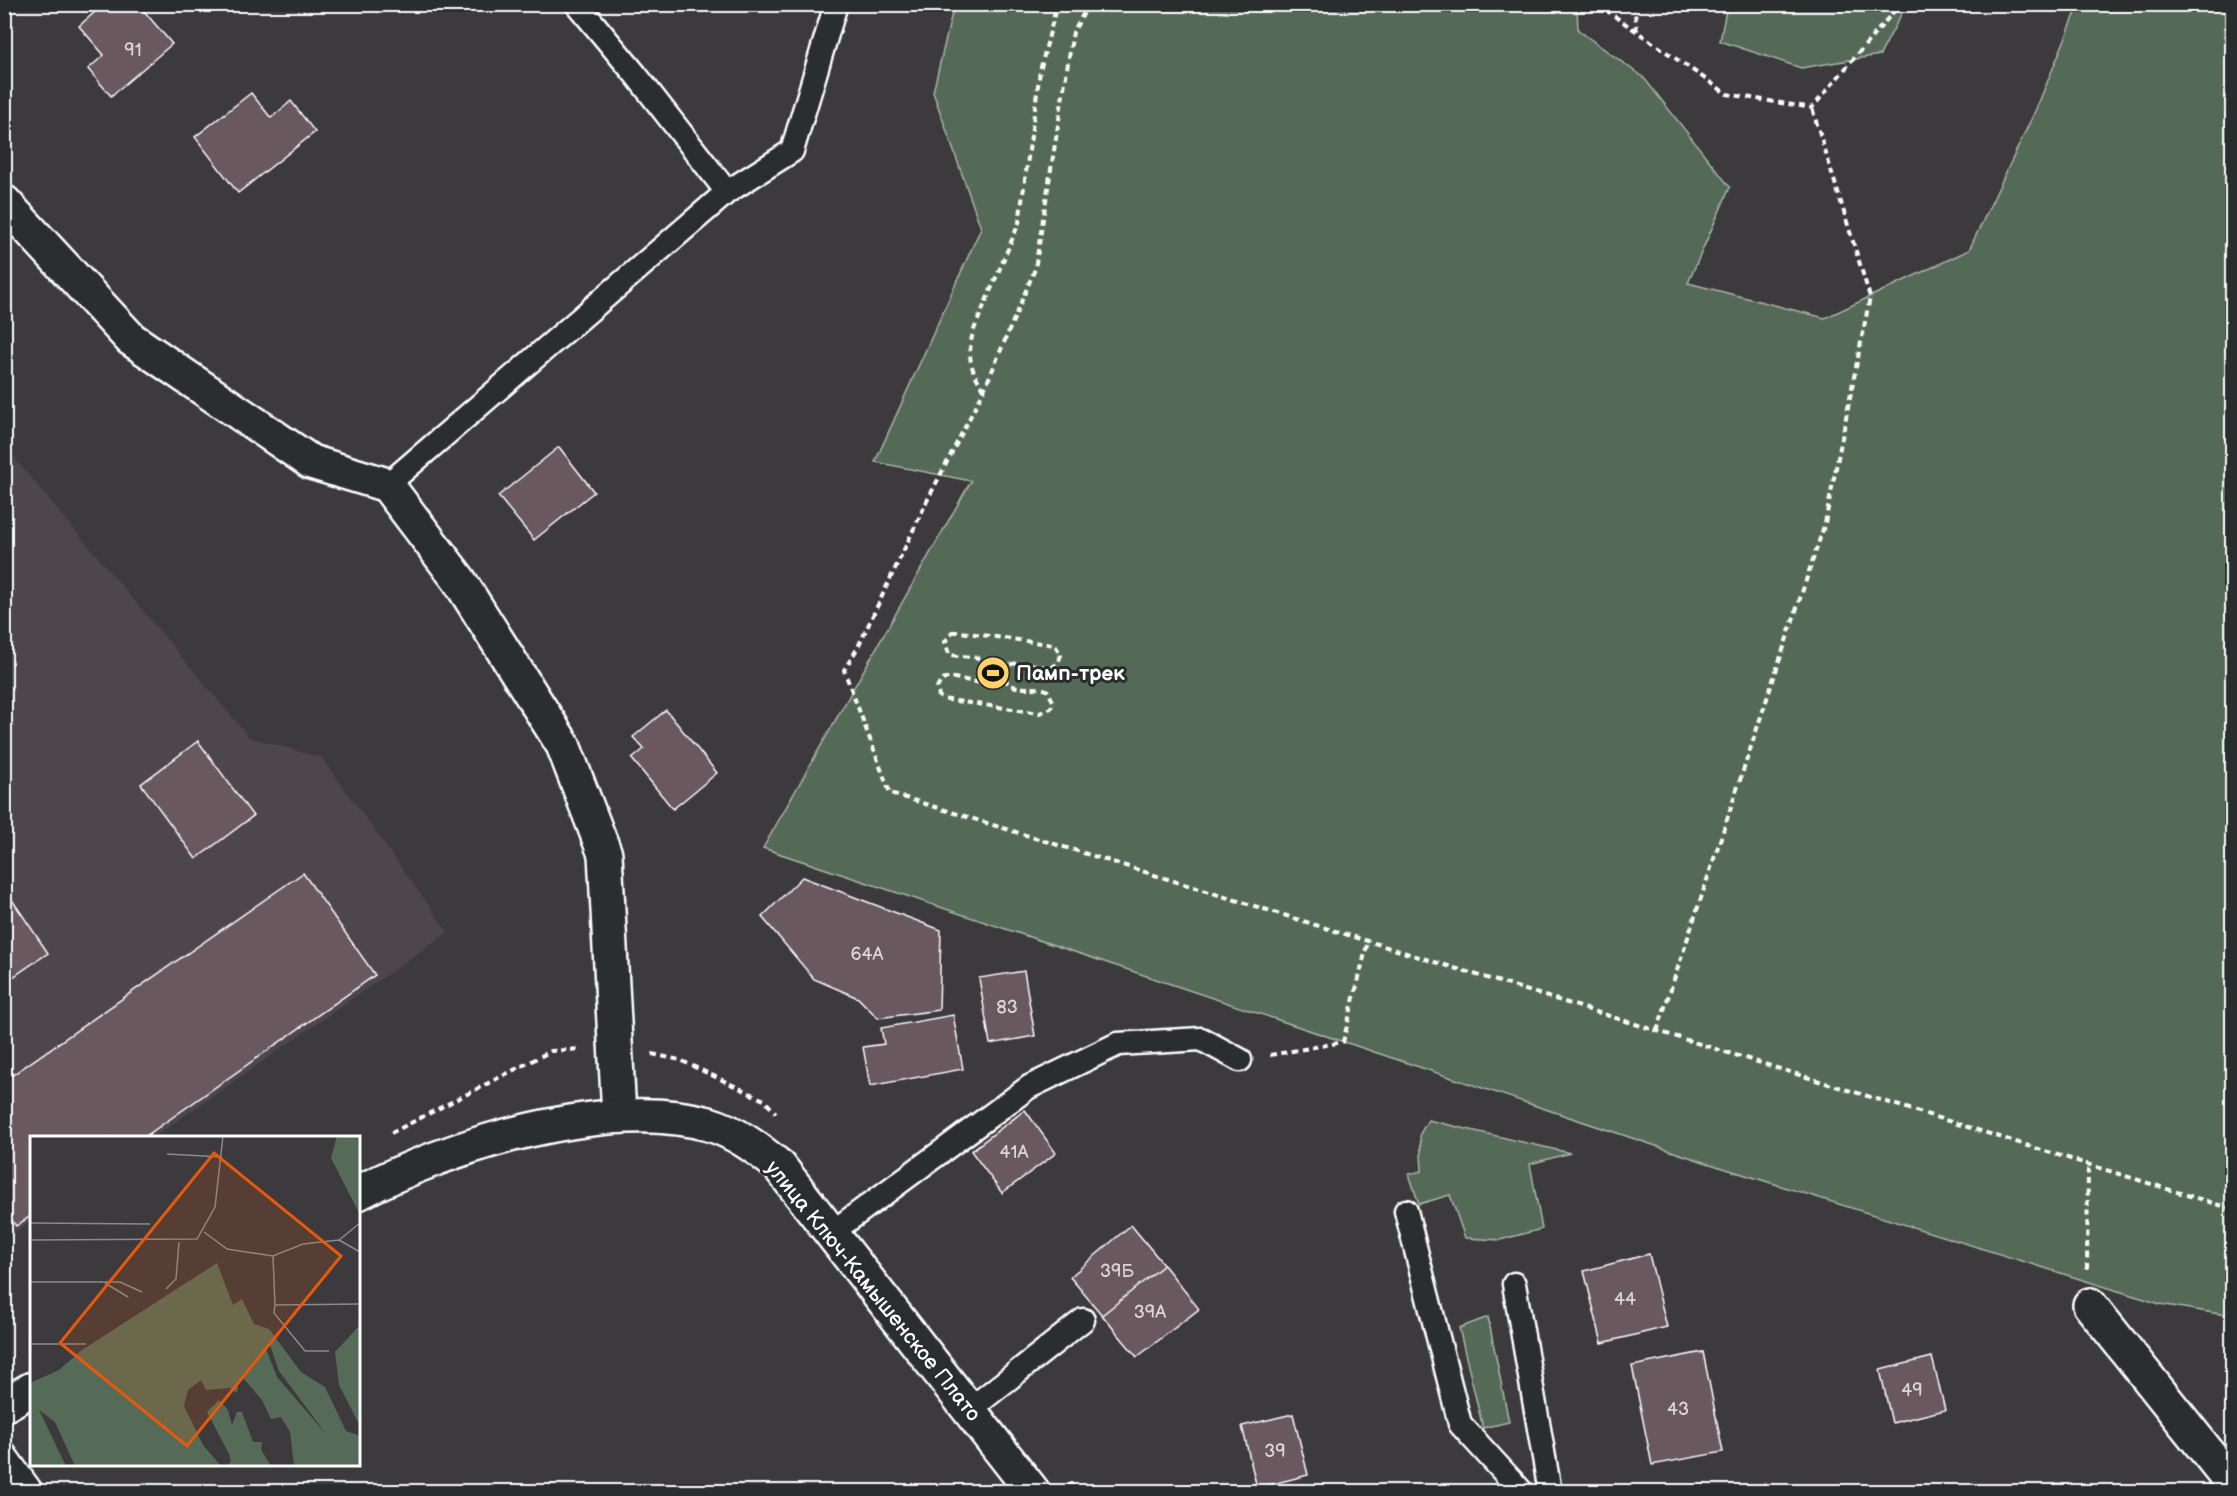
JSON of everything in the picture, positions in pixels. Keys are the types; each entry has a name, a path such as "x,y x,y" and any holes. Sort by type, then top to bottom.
{"street":[{"path":"4,202 131,339 311,462 387,485 459,580 563,745 605,854 619,1116"},
{"name":"улица Ключ-Камышенское Плато","path":"360,1192 438,1159 500,1137 571,1122 619,1116 658,1116 703,1123 731,1133 754,1146 779,1166 968,1411 1033,1491"},
{"path":"2090,1305 2232,1483"},
{"path":"4,1405 30,1390"}],"lane":[{"path":"577,4 636,75 727,192"},
{"path":"387,485 727,192 792,151 836,4"},
{"path":"831,1233 1029,1087 1118,1044 1201,1039 1240,1060"},
{"path":"1406,1211 1460,1424 1522,1491"},
{"path":"1514,1284 1550,1491"},
{"path":"968,1411 1083,1320"},
{"path":"4,1453 32,1491"}],"path":[{"path":"984,390 970,362 969,348 973,332 1019,223 1040,71 1057,4"},
{"path":"1089,4 1073,32 1035,269 984,390 927,501 857,649 844,670 890,793 2232,1209"},
{"path":"1597,4 1727,94 1812,108"},
{"path":"1634,4 1637,32"},
{"path":"1812,108 1900,4"},
{"path":"1657,1031 1825,523 1870,297 1812,108"},
{"path":"952,632 1051,643 1060,651 1060,659 1052,668 1016,662 1008,666 1005,673 1009,685 1043,688 1050,693 1053,700 1051,708 1044,713 1036,713 950,701 939,696 937,688 941,681 949,677 981,682 988,678 990,670 988,663 981,658 949,654 945,642 952,632"},
{"path":"1240,1060 1343,1041 1368,941"},
{"path":"2088,1164 2087,1281 2090,1305"}],"shaded area":[{"path":"4,446 249,737 322,758 448,932 155,1136 30,1136 30,1222 5,1239"}],"green space":[{"path":"1458,4 1469,12 1482,5 1577,5 1578,30 1644,78 1730,187 1688,283 1825,318 1969,250 2037,107 2079,5 2232,5 2232,1316 2160,1304 1707,1163 763,848 971,481 875,462 981,228 933,92 954,5"},
{"path":"1727,4 1906,5 1880,55 1801,68 1720,41"},
{"path":"1428,1120 1570,1153 1530,1164 1542,1229 1500,1240 1465,1238 1450,1195 1419,1204 1409,1174 1422,1171 1420,1134"},
{"path":"1488,1317 1509,1422 1483,1428 1459,1328"}],"building":[{"path":"104,4 138,4 172,44 111,96 88,69 104,55 79,26"},
{"path":"251,93 271,118 291,101 315,132 238,193 195,137"},
{"path":"559,447 594,492 534,540 498,496"},
{"path":"666,710 717,773 673,809 632,759 644,749 633,737"},
{"path":"198,741 253,816 196,859 141,784"},
{"path":"303,873 375,975 146,1136 30,1136 30,1216 16,1226 4,1210 4,1081"},
{"path":"802,877 941,930 939,1010 878,1018 858,998 814,979 762,917"},
{"path":"4,888 48,953 4,983"},
{"path":"1024,971 1035,1036 990,1044 979,978"},
{"path":"953,1015 963,1069 870,1086 863,1047 884,1044 881,1028"},
{"path":"1025,1110 1056,1153 1002,1193 971,1151"},
{"path":"1131,1225 1164,1265 1102,1315 1070,1277"},
{"path":"1649,1254 1667,1327 1602,1343 1584,1271"},
{"path":"1164,1265 1199,1309 1137,1357 1102,1315"},
{"path":"1703,1352 1723,1452 1652,1465 1632,1366"},
{"path":"1932,1357 1945,1410 1892,1423 1880,1370"},
{"path":"1293,1414 1308,1475 1257,1488 1242,1426"},
{"path":"1709,1488 1709,1492 1690,1492"}],"place":[{"name":"Памп-трек","path":"993,673"}]}
